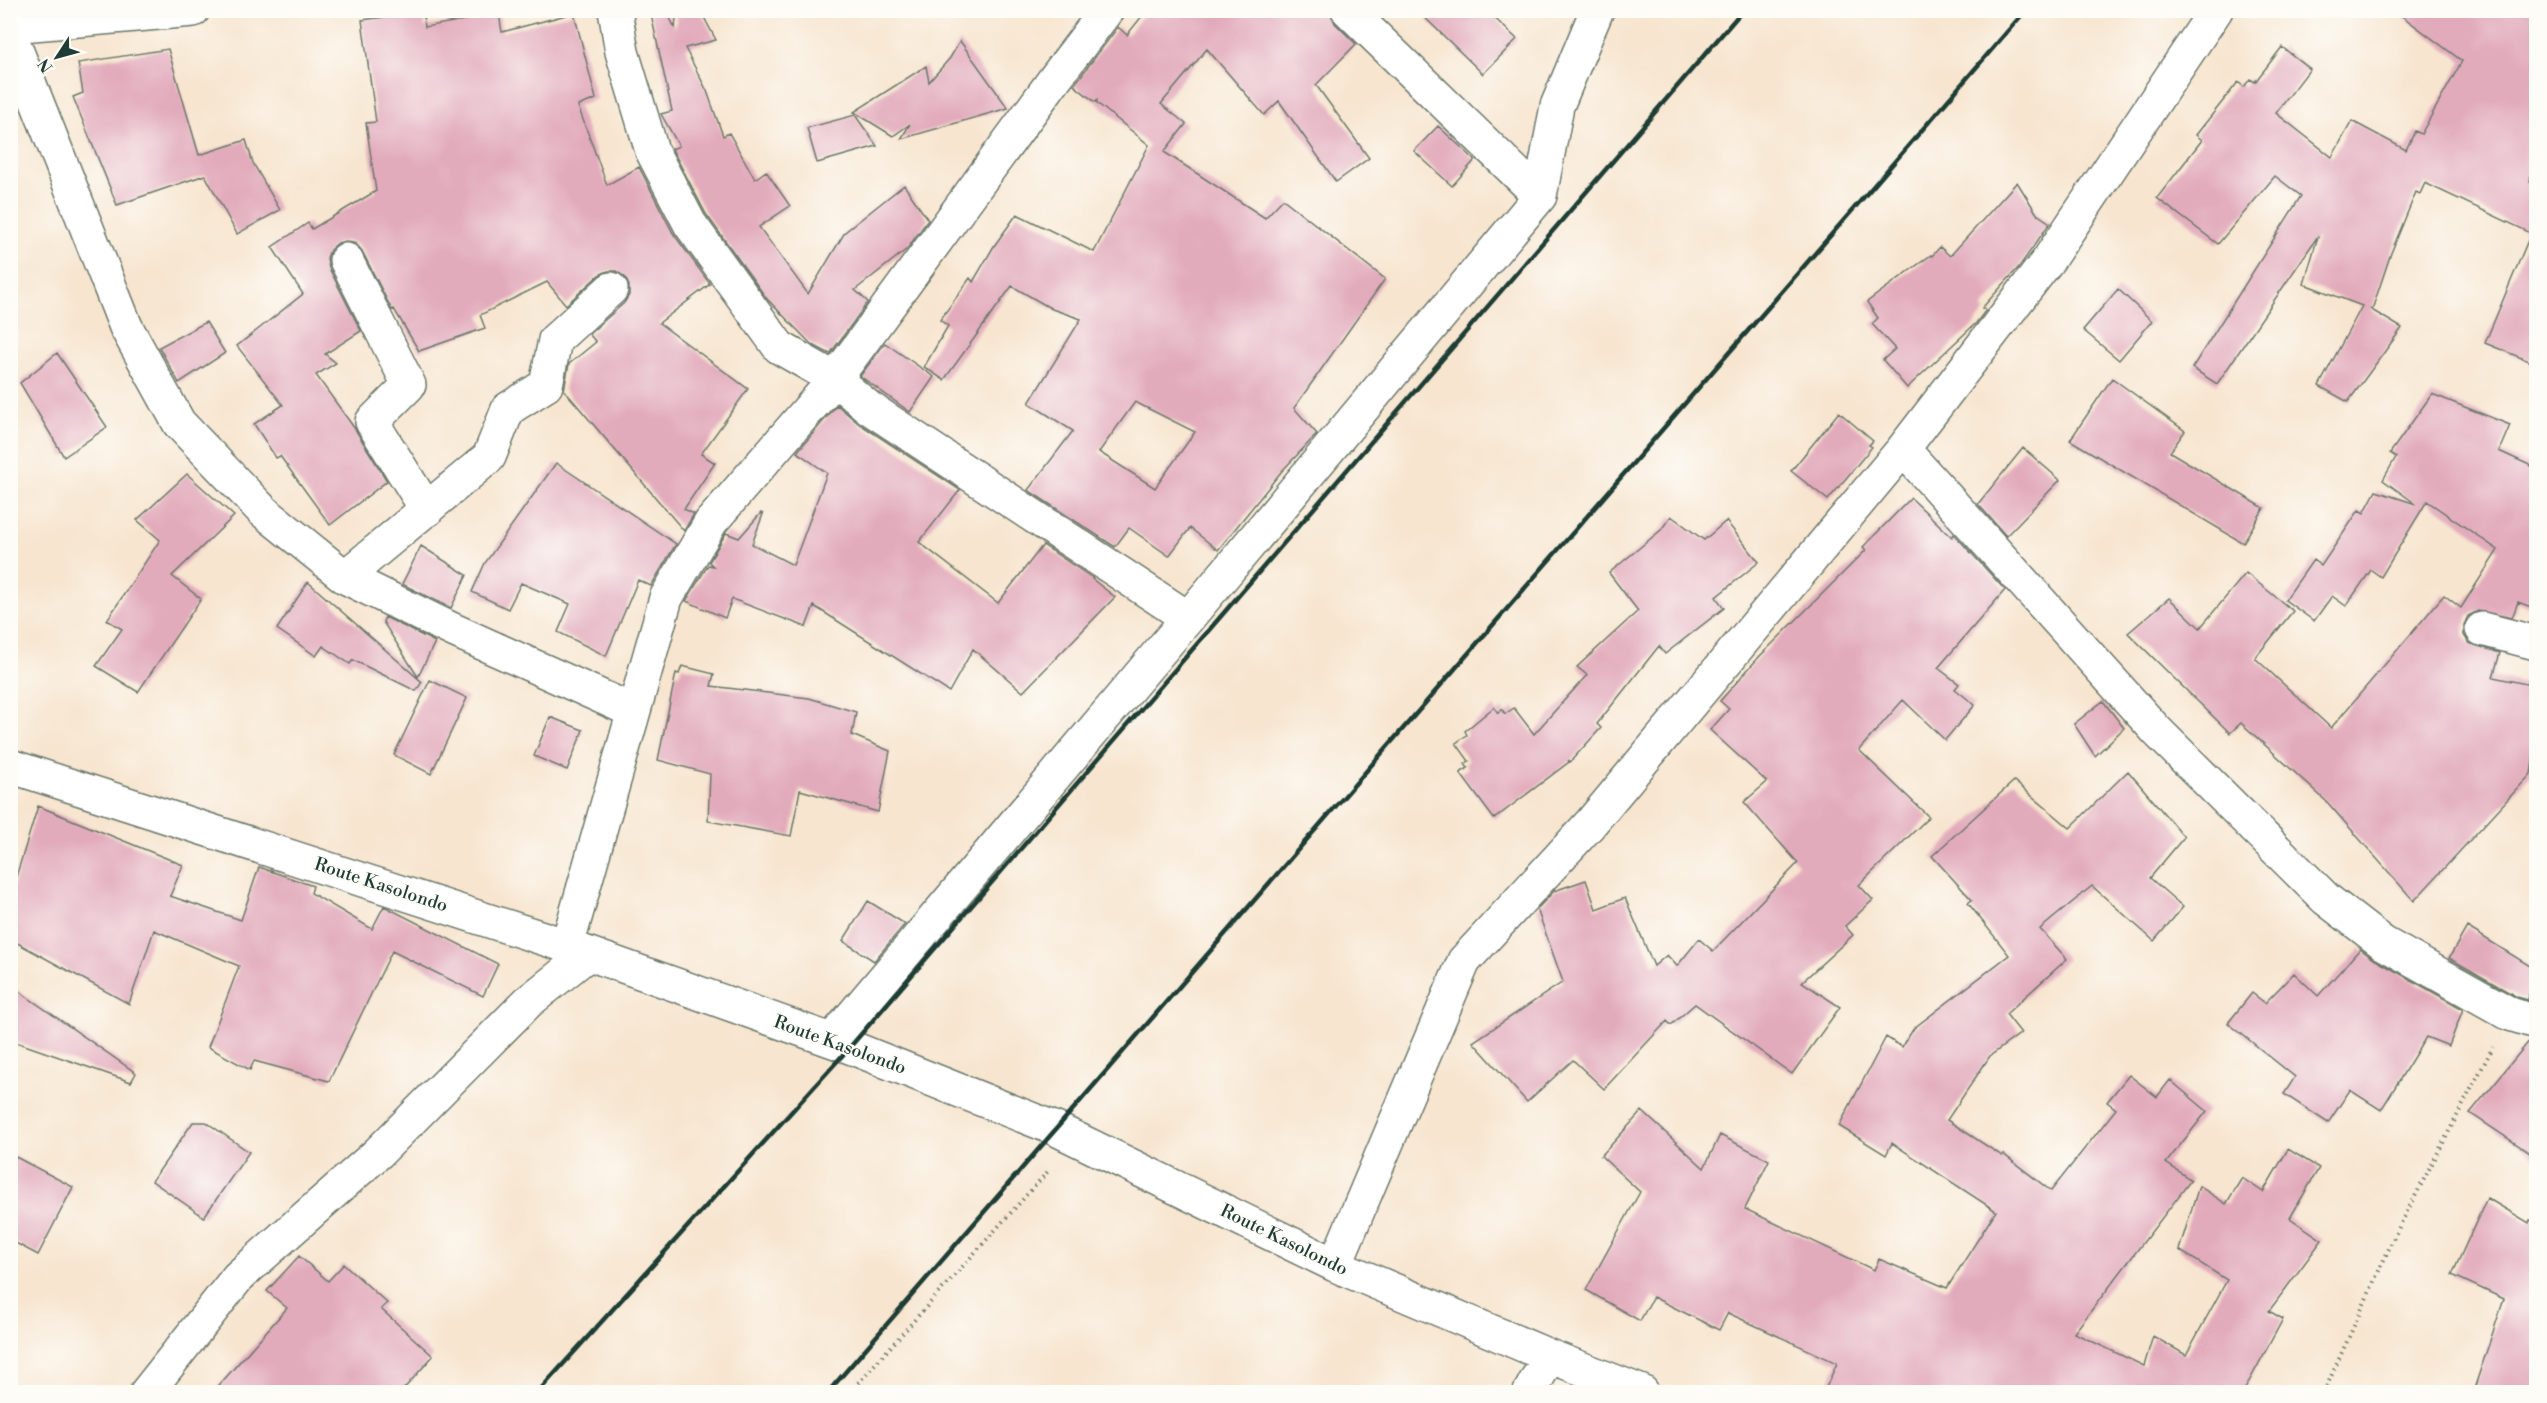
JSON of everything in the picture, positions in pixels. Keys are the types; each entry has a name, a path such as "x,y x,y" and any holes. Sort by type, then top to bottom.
{"street":[{"path":"10,26 193,10"},
{"path":"615,10 622,52 652,151 690,224 779,347 835,379 868,407 1188,618"},
{"path":"147,1392 238,1277 378,1153 577,950 633,711 666,598 711,522 835,379 1107,10"},
{"path":"1348,10 1540,196"},
{"path":"832,1040 1540,196 1557,106 1597,10"},
{"path":"1335,1265 1464,961 1590,824 1903,449 2049,259 2216,10"},
{"path":"10,34 126,327 179,423 263,511 345,577 451,629 633,711"},
{"path":"346,260 409,385 372,423 427,510"},
{"path":"345,577 489,458 508,409 546,386 555,340 611,289"},
{"path":"1903,449 2157,731 2326,899 2384,943 2523,1018"},
{"path":"2482,629 2536,643"},
{"name":"Route Kasolondo","path":"10,766 577,950 832,1040 1076,1139 1335,1265 1549,1356 1642,1392"},
{"path":"1530,1392 1549,1356"}],"path":[{"path":"2324,1392 2397,1231 2523,1018"},
{"path":"850,1392 1076,1139"}],"building":[{"path":"650,10 666,10 675,28 677,10 700,10 716,40 685,48 707,91 723,136 729,133 755,179 766,171 790,206 759,227 808,294 845,232 904,185 928,220 907,249 855,290 868,302 830,354 811,344 767,299 706,214 672,149 679,146 661,114 672,111"},
{"path":"1147,10 1330,10 1335,23 1356,44 1316,85 1369,158 1336,182 1279,101 1264,115 1207,49 1161,104 1186,124 1164,152 1265,218 1283,199 1385,279 1294,408 1317,434 1281,472 1218,550 1190,528 1169,556 1129,528 1115,547 1028,490 1073,431 1029,403 1081,319 1052,309 1012,286 944,380 924,367 948,326 940,320 970,278 973,282 994,246 1017,214 1094,252 1149,145 1097,103 1097,100 1095,102 1074,85 1118,27 1127,35","holes":["1135,402 1195,432 1155,488 1099,452"]},
{"path":"1417,10 1487,11 1517,39 1483,74"},
{"path":"2394,10 2536,10 2536,142 2530,182 2536,185 2536,364 2485,343 2531,233 2425,183 2420,194 2416,192 2391,253 2372,310 2370,309 2402,328 2348,402 2319,386 2362,306 2304,284 2318,236 2217,384 2192,368 2301,196 2275,176 2218,244 2157,198 2202,140 2196,135 2238,82 2244,87 2250,79 2255,82 2282,47 2310,69 2276,113 2332,157 2352,121 2406,150 2415,131 2421,134 2462,61"},
{"path":"423,12 425,27 499,14 502,32 574,13 596,99 578,106 607,185 639,167 673,233 710,284 659,323 748,389 701,454 715,463 684,509 694,514 684,531 564,390 569,364 596,342 589,334 624,303 629,295 629,286 625,277 616,271 608,271 599,275 566,305 547,282 480,315 485,328 419,351 394,309 392,310 362,251 356,244 346,241 338,243 330,250 327,258 329,268 361,331 325,354 336,363 316,375 355,429 387,481 330,525 280,456 276,458 254,424 283,405 237,346 303,294 272,247 308,223 312,229 376,191 366,123 376,122 362,20"},
{"path":"960,41 1008,108 901,139 910,124 893,136 854,112 926,66 929,82 950,58"},
{"path":"168,49 199,155 246,140 253,163 280,210 237,234 205,175 117,205 73,97 83,93 78,63"},
{"path":"855,115 877,146 817,163 807,128"},
{"path":"1438,126 1475,160 1452,186 1414,151"},
{"path":"2017,182 2037,214 2050,223 2019,267 1982,308 1986,310 1976,323 1907,388 1883,360 1895,349 1872,324 1878,318 1867,302 1932,256 1940,247 1950,256"},
{"path":"2118,289 2152,321 2119,360 2083,330"},
{"path":"206,322 225,353 179,383 159,347"},
{"path":"885,343 934,377 910,412 860,376"},
{"path":"57,353 107,427 64,457 20,383"},
{"path":"2112,378 2185,431 2170,452 2264,508 2243,543 2070,440"},
{"path":"2432,394 2510,425 2499,451 2536,468 2536,609 2518,602 2512,618 2478,611 2468,616 2464,625 2464,635 2469,643 2500,653 2493,677 2536,686 2536,742 2531,774 2414,901 2327,802 2241,723 2230,733 2128,633 2169,598 2200,628 2246,573 2293,611 2255,658 2331,728 2444,595 2461,608 2498,550 2427,501 2381,577 2371,570 2346,606 2332,596 2314,621 2285,600 2313,560 2321,566 2359,510 2364,513 2376,491 2416,504 2383,480 2396,457 2390,453"},
{"path":"837,405 858,423 960,490 919,542 998,603 1043,545 1093,578 1115,597 1023,692 973,649 949,692 814,606 806,627 732,599 725,618 686,601 708,565 713,566 709,562 726,533 739,538 761,513 763,514 752,544 793,565 827,473 797,452"},
{"path":"1839,412 1873,441 1869,445 1872,447 1828,500 1791,471"},
{"path":"2023,448 2060,480 2006,536 1978,504"},
{"path":"556,463 676,544 651,586 638,580 606,656 558,632 570,604 521,583 508,609 472,592 485,563"},
{"path":"187,474 234,516 172,576 201,599 138,692 96,666 122,629 107,620 160,540 137,520"},
{"path":"1911,498 1952,537 1954,534 2005,590 1938,668 1959,684 1955,689 1975,705 1945,740 1903,700 1859,750 1929,817 1859,885 1873,900 1845,926 1853,935 1802,982 1840,1007 1792,1074 1695,1004 1671,1025 1667,1021 1604,1089 1573,1060 1527,1102 1473,1042 1563,982 1537,909 1554,891 1586,880 1596,909 1625,898 1654,966 1667,955 1677,966 1699,939 1713,951 1798,863 1744,802 1767,782 1710,730 1729,709 1720,701 1759,657 1866,550 1863,547"},
{"path":"1671,516 1704,540 1726,521 1759,562 1716,597 1724,608 1665,654 1659,646 1597,724 1601,728 1570,762 1568,760 1569,762 1494,819 1460,773 1468,768 1465,764 1469,761 1456,743 1467,735 1465,731 1494,707 1498,713 1502,709 1505,714 1514,708 1534,734 1587,675 1577,667 1638,611 1609,573 1661,530"},
{"path":"421,546 467,575 451,608 402,584"},
{"path":"308,582 422,682 416,691 353,660 350,664 323,646 316,656 277,629"},
{"path":"385,617 435,642 418,677 383,622"},
{"path":"682,666 714,674 711,686 809,698 856,712 852,735 890,751 878,812 800,790 791,836 708,821 710,774 658,760 676,673 679,674"},
{"path":"430,680 467,698 431,774 394,755"},
{"path":"2103,701 2124,728 2095,756 2074,724"},
{"path":"550,717 583,730 567,770 534,756"},
{"path":"2128,771 2184,837 2150,878 2183,907 2154,941 2092,886 2040,929 2067,959 2006,1014 2021,1033 1990,1056 1947,1120 2002,1156 2003,1154 2051,1191 2116,1109 2107,1102 2129,1075 2157,1097 2170,1080 2207,1111 2166,1163 2191,1180 2074,1333 2144,1366 2153,1336 2186,1355 2227,1280 2179,1250 2199,1186 2226,1204 2242,1178 2263,1192 2288,1149 2319,1168 2290,1218 2322,1240 2269,1311 2283,1319 2245,1389 2251,1392 1824,1392 1837,1363 1728,1313 1719,1330 1653,1297 1640,1321 1586,1290 1640,1192 1601,1156 1642,1111 1704,1168 1720,1135 1769,1160 1745,1209 1874,1270 1879,1259 1947,1288 1996,1211 1892,1143 1886,1155 1839,1126 1886,1037 1902,1047 1914,1028 2009,955 1968,903 1972,900 1932,856 2014,781 2070,828"},
{"path":"38,806 183,865 170,896 241,920 259,867 313,886 311,893 372,929 384,906 498,964 483,996 392,951 329,1081 254,1061 250,1070 208,1047 239,966 154,930 129,1004 10,939 10,896"},
{"path":"868,901 905,924 874,961 843,941"},
{"path":"2467,927 2535,969 2528,1000 2517,997 2449,958"},
{"path":"2360,949 2463,1009 2449,1046 2426,1037 2381,1110 2350,1090 2328,1123 2284,1094 2295,1077 2228,1023 2252,993 2265,1003 2294,973 2318,996"},
{"path":"10,985 136,1073 131,1082 10,1040"},
{"path":"2530,1040 2536,1040 2536,1157 2470,1113"},
{"path":"193,1122 206,1122 249,1152 204,1217 152,1181"},
{"path":"10,1154 73,1187 38,1255 10,1240"},
{"path":"2487,1198 2529,1223 2530,1220 2536,1222 2536,1392 2473,1392 2504,1299 2452,1275"},
{"path":"299,1256 328,1281 344,1264 387,1303 381,1309 433,1356 401,1392 213,1392 287,1308 267,1291"}],"railway":[{"path":"538,1392 850,1047 1743,10"},
{"path":"828,1392 2026,10"}]}
